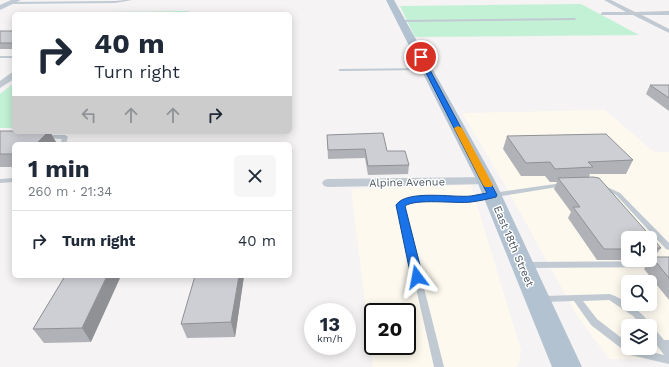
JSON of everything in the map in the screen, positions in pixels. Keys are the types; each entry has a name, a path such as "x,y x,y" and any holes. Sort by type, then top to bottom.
{"main road":[{"name":"East 18th Street","path":"390,0 489,188 536,299 567,367"}],"street":[{"path":"610,1 669,31"},
{"path":"0,8 14,2"},
{"path":"603,14 669,13"},
{"path":"0,85 12,76"},
{"name":"Alpine Avenue","path":"328,183 489,188"}],"lane":[{"path":"14,2 115,2 132,0"},
{"path":"402,21 575,19"},
{"path":"0,57 12,57"},
{"path":"340,70 427,69"},
{"path":"39,137 65,137 64,142"},
{"path":"0,181 12,180"},
{"path":"438,367 400,205 404,201 420,199 471,199 489,188 568,185"},
{"path":"596,185 618,194 669,247"},
{"path":"522,266 669,264"},
{"path":"536,299 610,297 636,313 641,319"},
{"path":"577,299 594,322 633,352 669,360"},
{"path":"657,337 665,344 669,354"}],"shaded area":[{"path":"605,110 654,152 669,152 669,359 609,359 576,314 505,185 462,113"},
{"path":"471,185 521,350 519,364 515,367 373,367 372,355 416,355 416,303 365,303 351,189"}],"green space":[{"path":"581,4 639,35 415,37 400,6"},
{"path":"189,11 188,12 110,12"},
{"path":"12,85 12,128 0,128 0,94"}],"building":[{"path":"0,31 12,31 12,43 0,43"},
{"path":"650,85 669,85 669,98"},
{"path":"0,131 12,131 12,134 46,134 38,142 12,142 12,154 0,154"},
{"path":"383,133 387,151 405,151 409,165 368,166 365,149 328,150 327,135"},
{"path":"606,134 633,160 588,162 593,167 555,169 550,162 526,163 507,136"},
{"path":"558,178 599,178 646,231 621,231 621,249 604,249 573,207 580,207"},
{"path":"657,257 669,257 669,278 657,263"},
{"path":"64,278 106,278 82,328 33,329"},
{"path":"194,278 239,278 231,322 181,324"}],"slow traffic":[{"path":"458,128 488,185"}],"route":[{"path":"417,277 400,205 404,201 420,199 471,199 492,195 421,57"}]}
